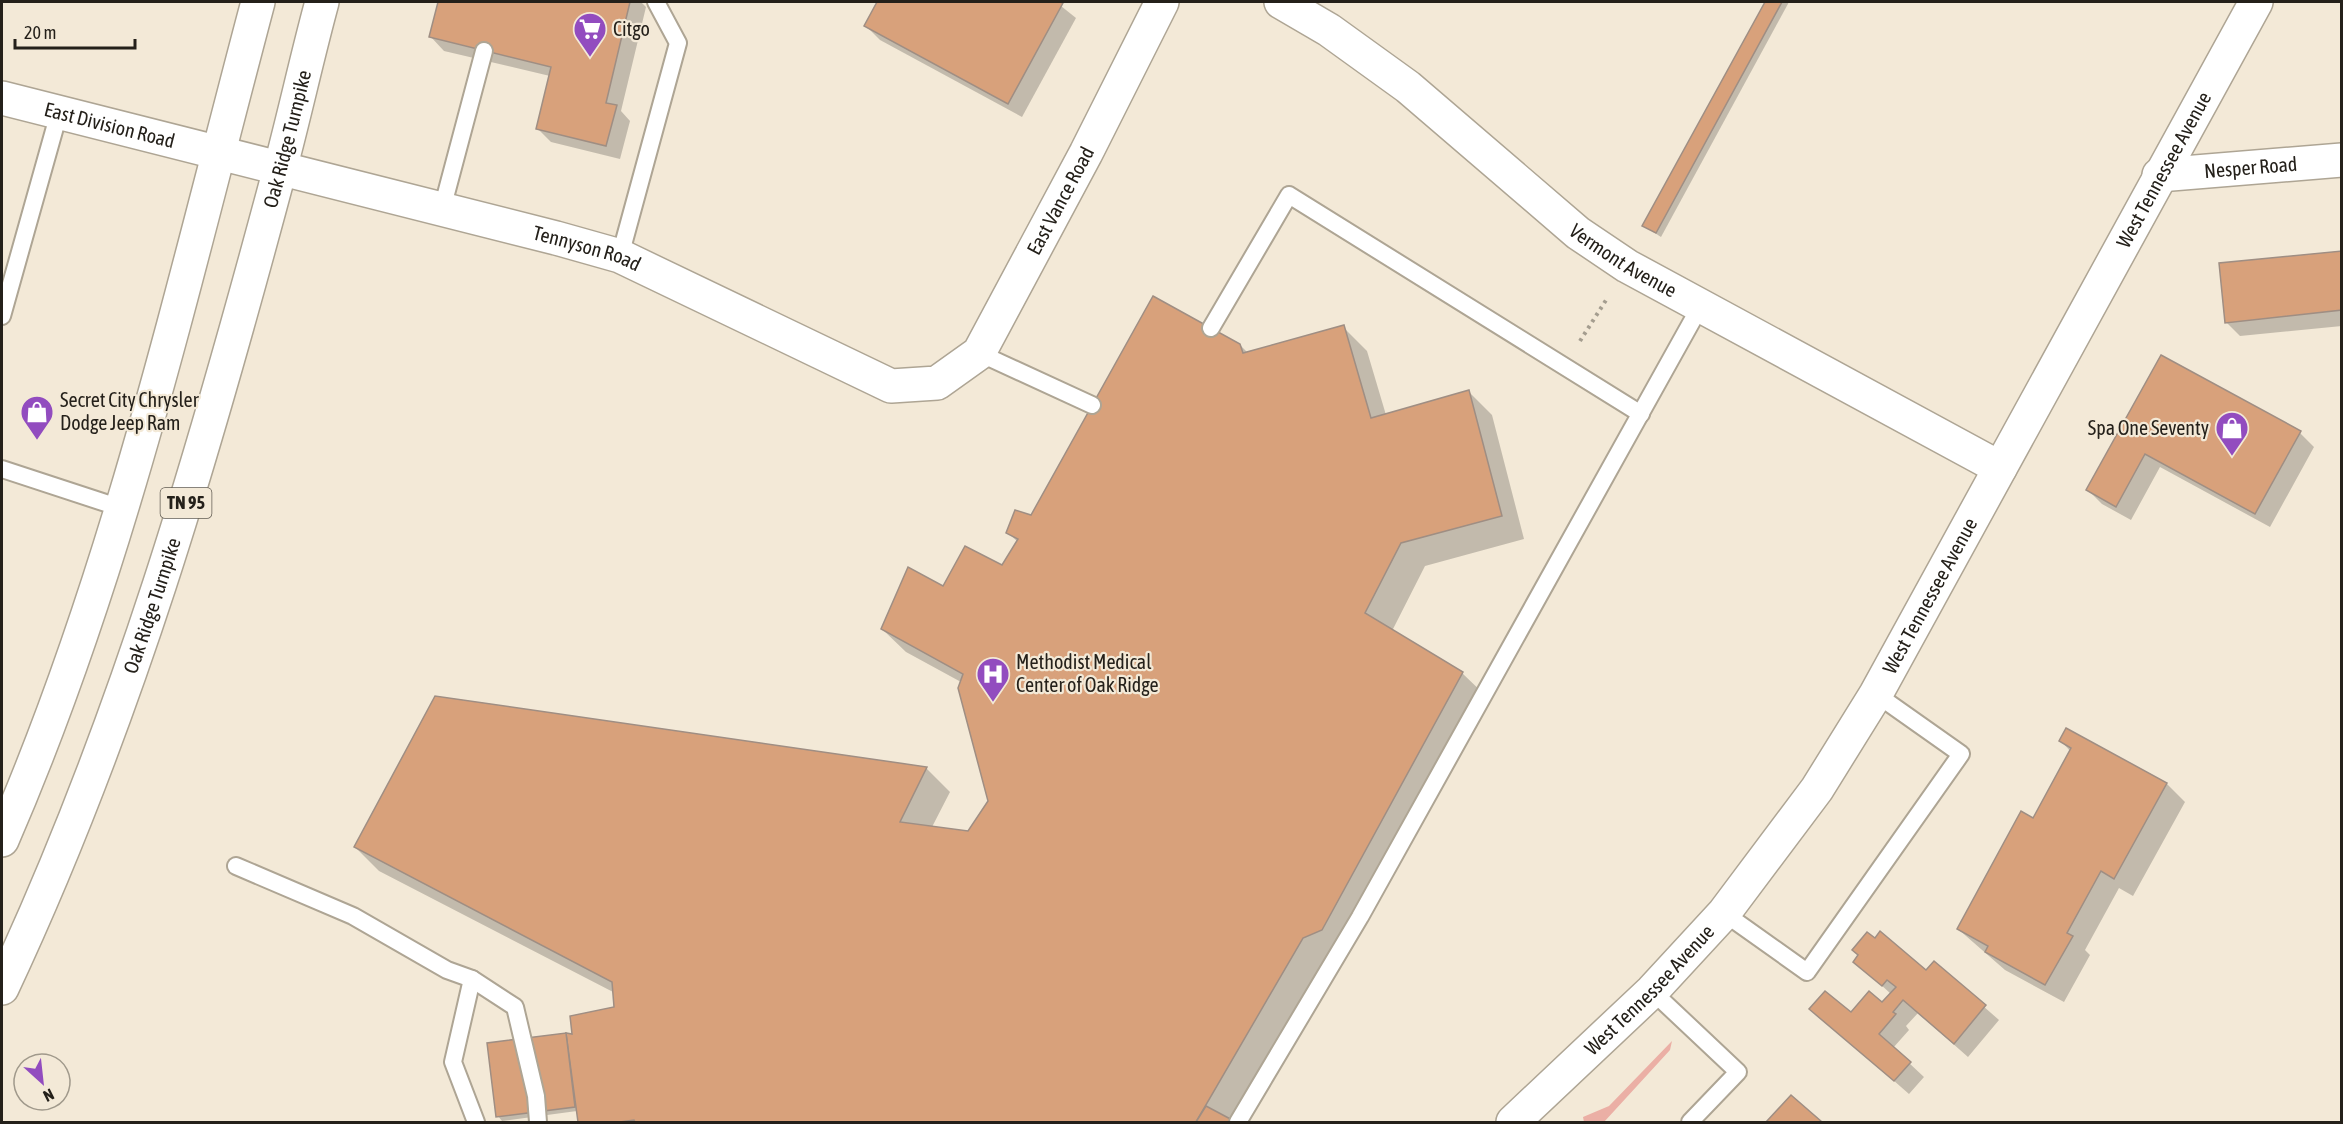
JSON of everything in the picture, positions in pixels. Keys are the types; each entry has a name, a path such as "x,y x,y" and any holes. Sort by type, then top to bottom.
{"main road":[{"path":"2,840 70,667 121,508 155,392 258,2"},
{"name":"Oak Ridge Turnpike","path":"2,988 84,800 135,661 180,523 280,169 321,2"},
{"name":"East Vance Road","path":"936,383 979,353 1086,153 1162,2"},
{"name":"Vermont Avenue","path":"1281,2 1329,30 1408,87 1578,232 1627,266 2000,468"},
{"name":"West Tennessee Avenue","path":"1513,1122 1652,991 1724,913 1817,789 1876,694 2256,2"},
{"name":"East Division Road","path":"2,98 219,153"},
{"name":"Tennyson Road","path":"219,153 620,256 891,386 936,383"},
{"name":"Nesper Road","path":"2159,175 2342,160"}],"lane":[{"path":"620,256 678,43 657,2"},
{"path":"442,209 484,51"},
{"path":"2,316 58,113"},
{"path":"1211,328 1289,195 1641,414"},
{"path":"1238,1122 1360,917 1701,305"},
{"path":"979,353 1092,405"},
{"path":"2,469 121,508"},
{"path":"1724,913 1807,972 1961,754 1876,694"},
{"path":"236,866 353,916 447,970 472,979 515,1007 536,1096 538,1122"},
{"path":"472,979 453,1062 476,1122"},
{"path":"1652,991 1738,1072 1690,1122"}],"shaded area":[{"path":"1672,1041 1670,1050 1604,1122 1584,1122 1583,1117 1609,1106"}],"building":[{"path":"438,2 630,2 606,103 617,105 606,146 536,129 551,67 429,37"},
{"path":"877,2 1063,3 1008,104 864,26"},
{"path":"1765,2 1782,2 1656,233 1642,226"},
{"path":"2342,251 2342,310 2225,323 2219,263"},
{"path":"1153,296 1240,344 1243,353 1344,325 1371,418 1469,390 1502,516 1401,543 1365,613 1463,672 1322,930 1303,938 1196,1122 635,1122 634,1120 578,1122 566,1033 572,1034 570,1016 614,1007 612,982 354,847 435,696 927,767 900,822 968,831 988,801 958,688 963,674 881,629 908,567 943,586 965,546 1002,565 1018,539 1006,533 1015,510 1031,515"},
{"path":"2161,355 2301,431 2255,514 2145,454 2116,507 2086,490"},
{"path":"2066,728 2167,783 2114,879 2101,871 2067,933 2073,936 2045,985 1985,952 1988,946 1957,929 2021,811 2033,818 2071,748 2059,741"},
{"path":"1880,931 1926,970 1934,961 1986,1005 1954,1044 1903,1000 1893,1012 1896,1014 1879,1034 1911,1062 1894,1081 1809,1009 1825,991 1851,1012 1869,991 1882,1002 1896,987 1887,980 1882,986 1853,962 1858,955 1852,950 1867,932 1875,938"},
{"path":"566,1033 575,1107 496,1117 487,1043"},
{"path":"1791,1095 1822,1122 1766,1122"},
{"path":"1206,1106 1236,1122 1196,1122"}],"place":[{"name":"Citgo","path":"590,58"},
{"name":"Secret City Chrysler Dodge Jeep Ram","path":"37,441"},
{"name":"Spa One Seventy","path":"2232,457"},
{"name":"Methodist Medical Center of Oak Ridge","path":"993,703"}]}
